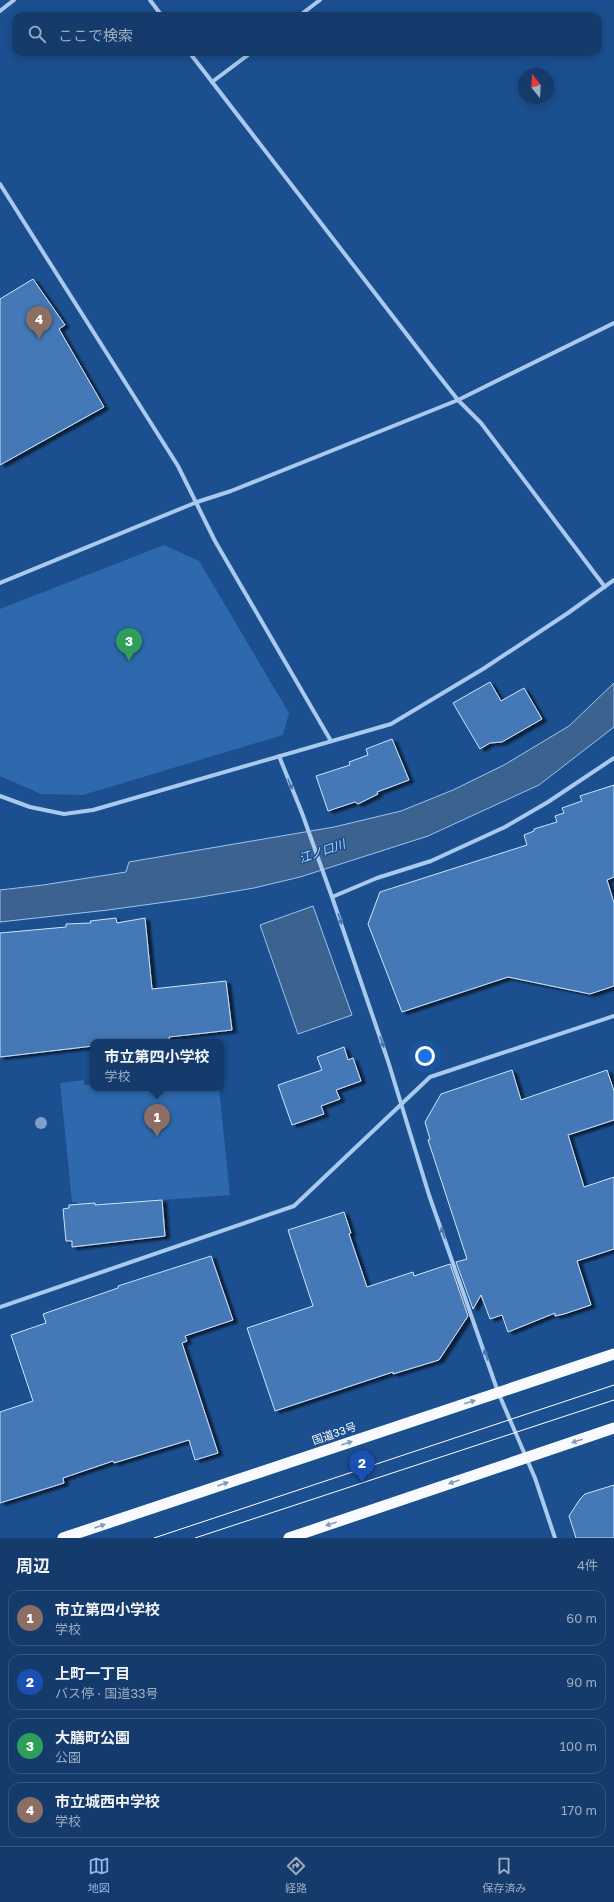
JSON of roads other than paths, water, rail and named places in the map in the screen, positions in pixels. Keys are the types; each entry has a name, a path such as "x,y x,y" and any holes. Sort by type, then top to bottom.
{"highway":[{"name":"国道33号","path":"63,1538 614,1354"},
{"path":"289,1538 614,1428"}],"street":[{"path":"0,11 14,0"},
{"path":"150,0 159,12"},
{"path":"304,12 320,0"},
{"path":"192,56 458,400 481,423 604,588"},
{"path":"212,82 247,56"},
{"path":"0,184 178,466 215,541 331,741"},
{"path":"0,583 197,502 231,491 458,400 614,323"},
{"path":"0,796 30,807 64,814 93,810 391,724 484,669 614,580"},
{"path":"279,756 302,813 327,882 402,1103 429,1195 498,1392 525,1458 535,1478 554,1538"},
{"path":"332,897 377,878 431,861 505,827 548,802 614,758"},
{"path":"0,1307 294,1206 430,1077 614,1016"}],"water":[{"name":"江ノ口川","path":"614,683 614,727 539,785 428,836 300,877 254,888 108,910 0,922 0,890 126,872 129,862 334,827 401,811 453,790 504,765 569,726"},
{"path":"313,906 352,1015 298,1034 260,925"}],"tram line":[{"path":"154,1538 614,1385"},
{"path":"195,1538 614,1400"}],"place":[{"name":"市立城西中学校","path":"39,339"},
{"name":"大膳町公園","path":"129,661"},
{"name":"市立第四小学校","path":"157,1137"},
{"name":"上町一丁目","path":"362,1483"}]}
